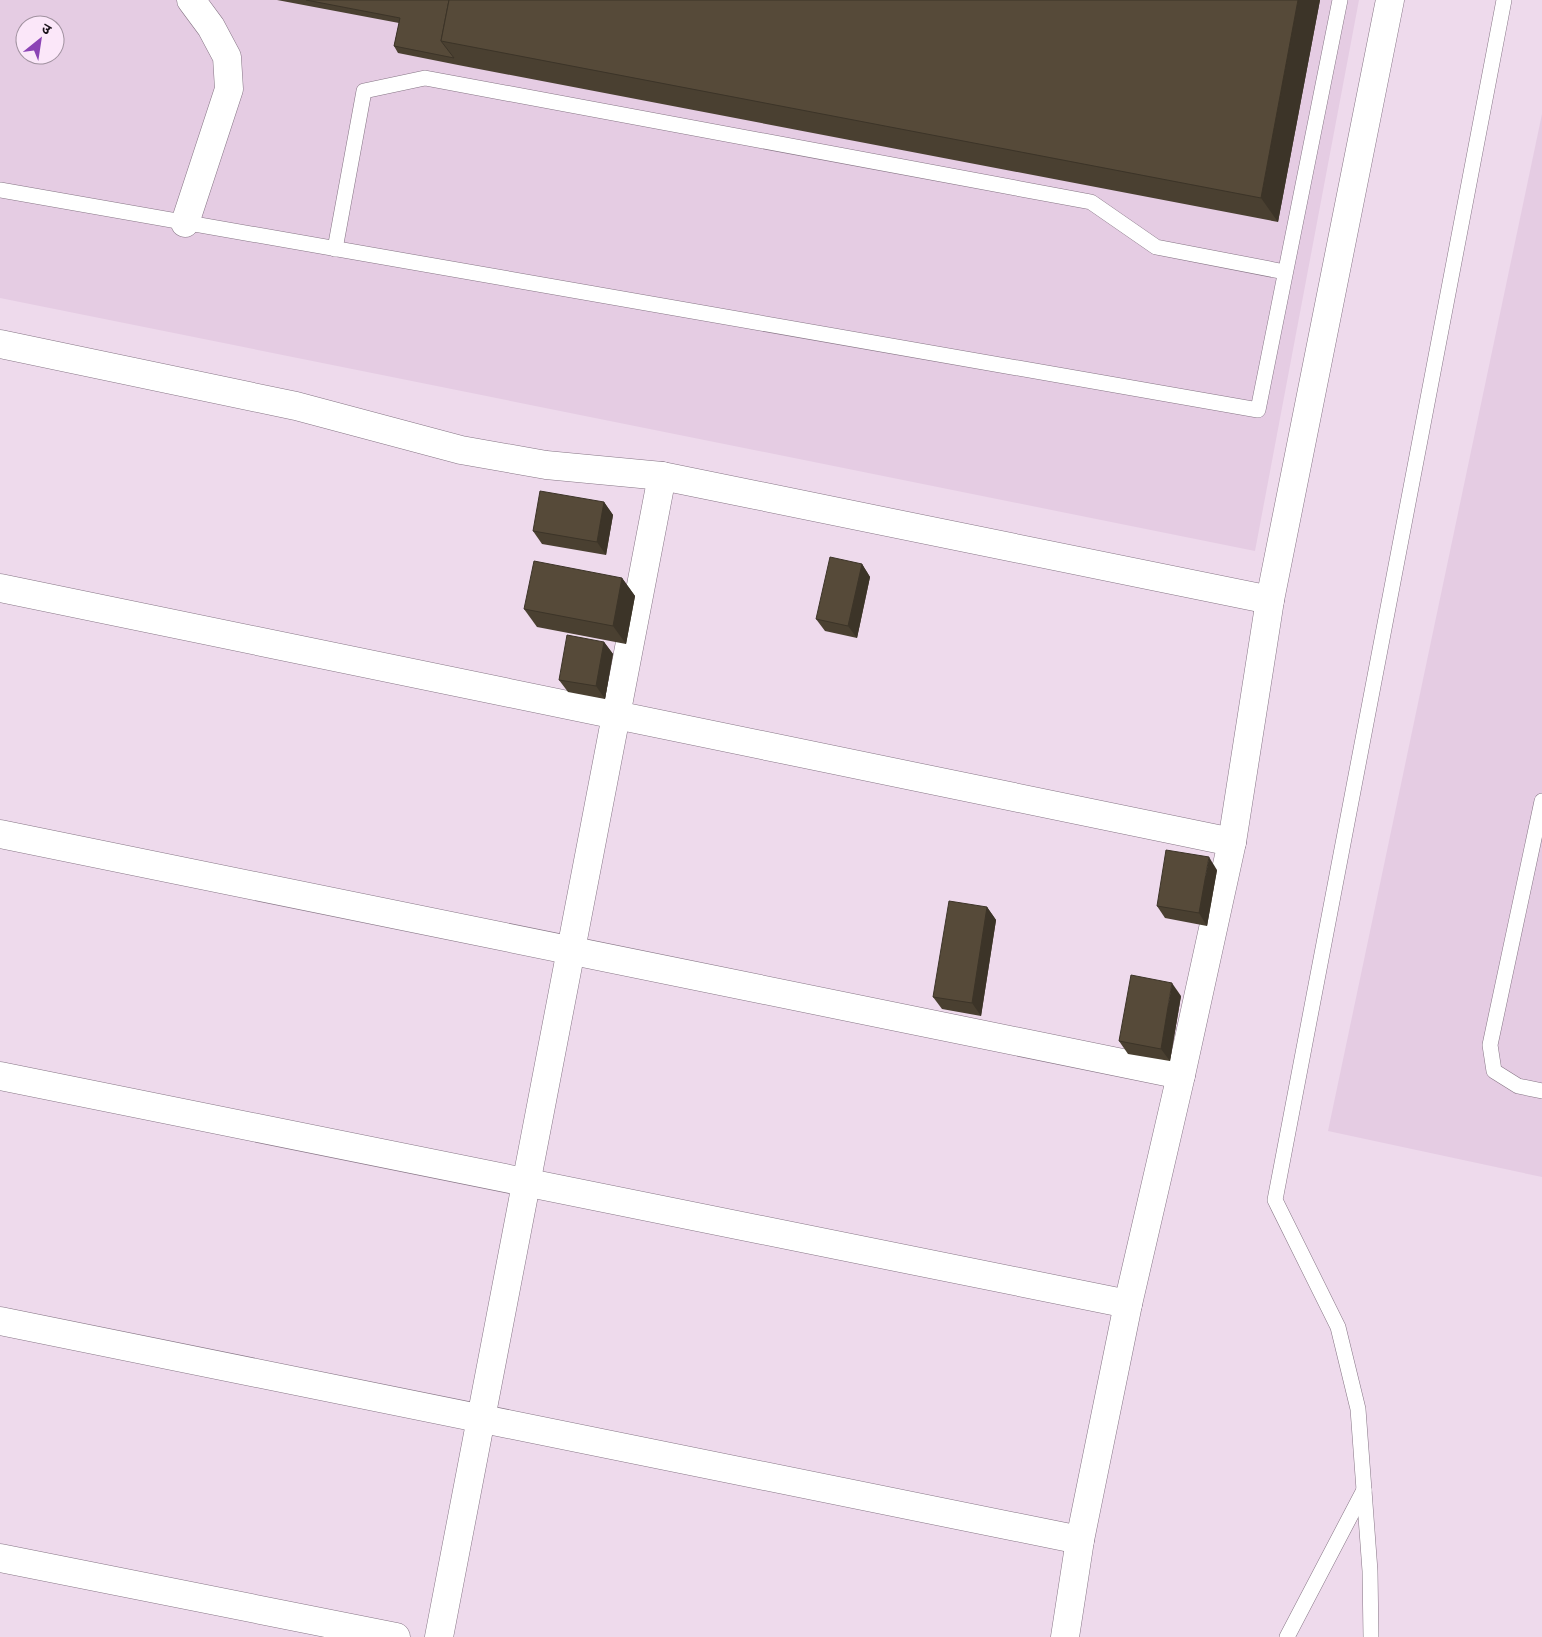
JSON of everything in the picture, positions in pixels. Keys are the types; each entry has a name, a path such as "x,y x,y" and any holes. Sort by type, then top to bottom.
{"street":[{"path":"186,223 229,89 227,57 211,26 191,0"},
{"path":"1065,1637 1080,1540 1128,1304 1232,842 1270,600 1390,0"},
{"path":"0,344 296,406 461,450 546,465 662,476 1270,600"},
{"path":"439,1637 662,476"},
{"path":"0,588 1232,842"},
{"path":"0,834 1180,1074"},
{"path":"0,1076 1128,1304"},
{"path":"0,1321 1080,1540"},
{"path":"0,1558 396,1637"}],"lane":[{"path":"0,190 1258,410 1340,0"},
{"path":"1371,1637 1370,1571 1358,1409 1338,1327 1274,1200 1504,0"},
{"path":"335,249 364,91 425,78 1092,202 1156,246 1286,272"},
{"path":"1542,801 1490,1044 1494,1071 1518,1086 1542,1090"},
{"path":"1287,1637 1364,1490"}],"shaded area":[{"path":"0,0 1359,0 1255,551 0,298"},
{"path":"1542,114 1542,1177 1328,1131"}],"building":[{"path":"306,0 449,0 441,41 454,58 394,46 400,18"},
{"path":"449,0 1298,0 1261,198 441,41"},
{"path":"540,491 604,502 597,542 533,531"},
{"path":"830,557 862,564 848,626 816,619"},
{"path":"534,561 622,578 613,626 524,609"},
{"path":"567,635 604,642 596,686 559,680"},
{"path":"1166,850 1209,857 1199,913 1157,906"},
{"path":"949,901 987,907 972,1003 933,997"},
{"path":"1131,975 1172,983 1161,1049 1119,1041"}]}
